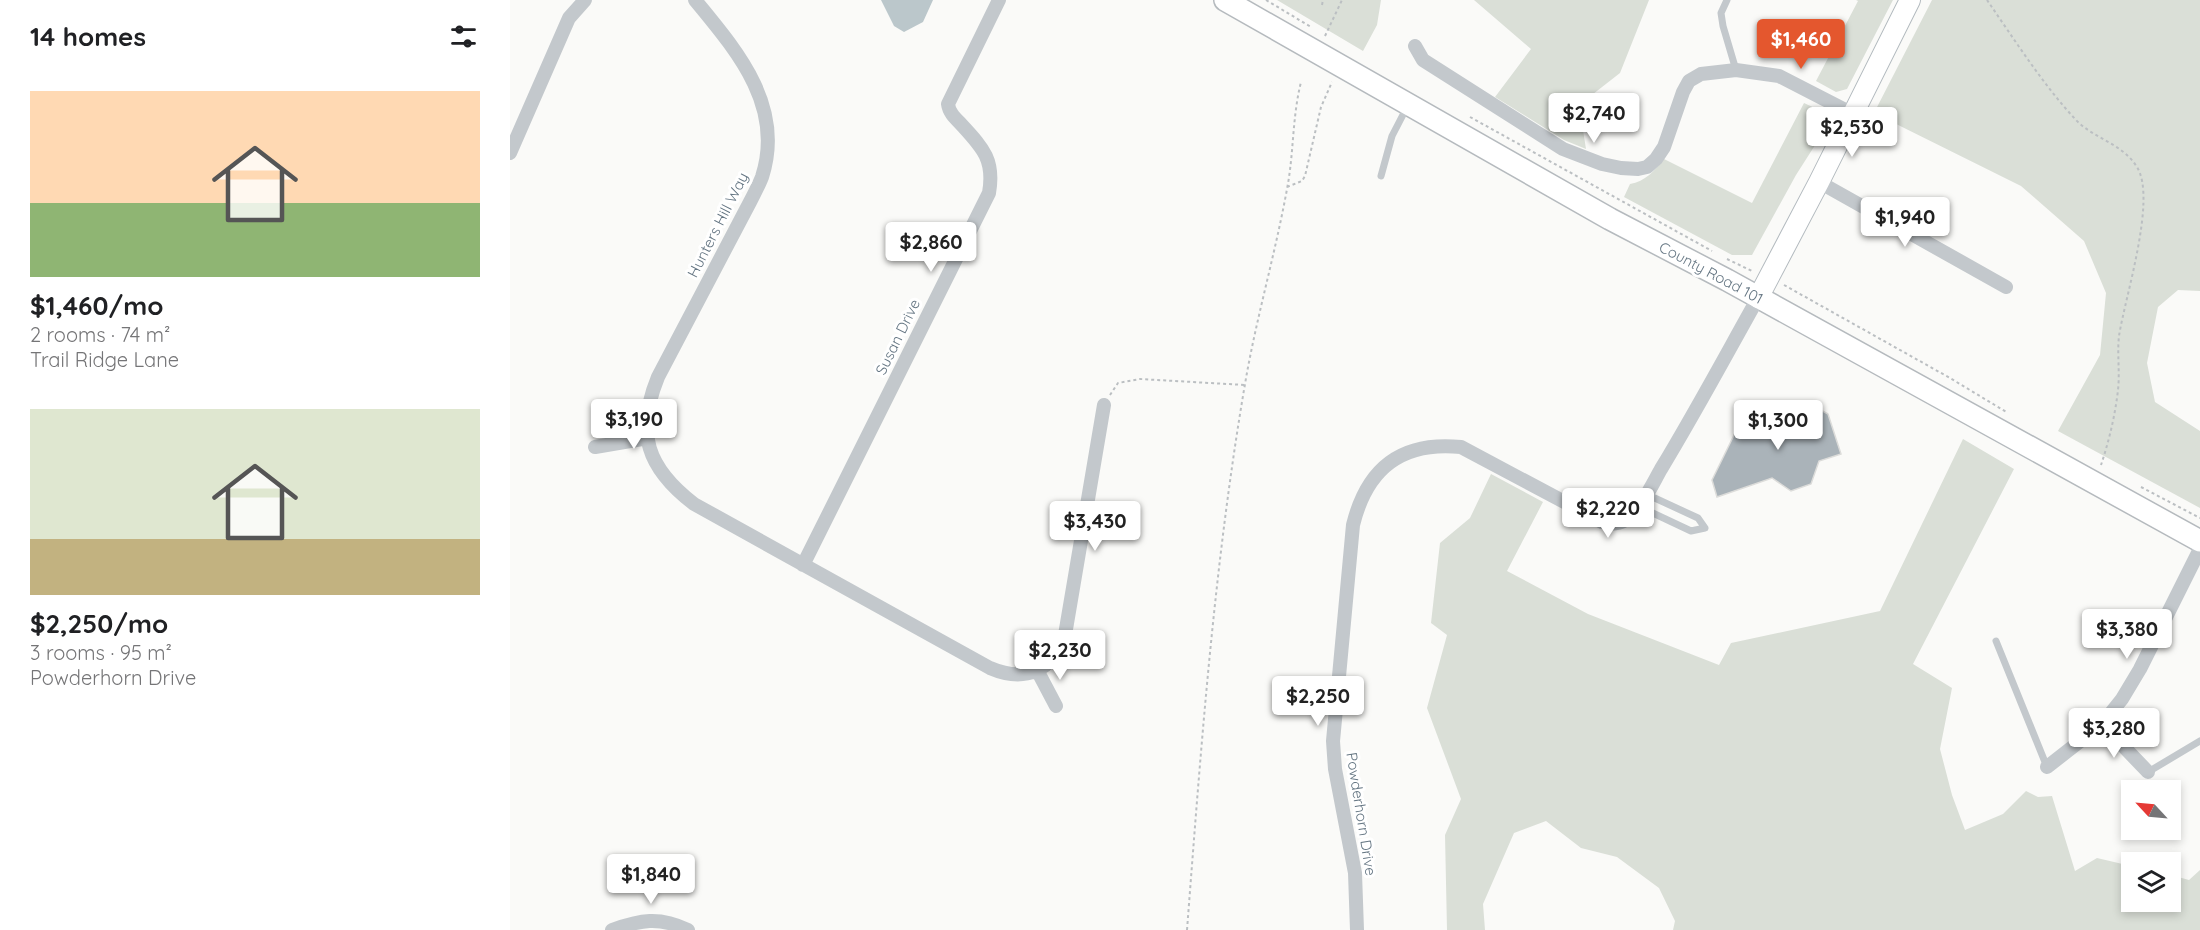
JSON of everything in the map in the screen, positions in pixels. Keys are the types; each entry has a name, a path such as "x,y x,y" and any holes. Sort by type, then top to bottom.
{"main road":[{"name":"County Road 101","path":"1225,0 1613,221 2200,540"}],"street":[{"path":"510,153 568,18 585,0"},
{"name":"Hunters Hill Way","path":"695,0 722,33 749,73 761,97 766,124 767,151 762,176 750,202 648,400 646,424 648,438 650,449 660,471 675,489 694,504 990,668 1005,674 1022,675 1037,670"},
{"name":"Susan Drive","path":"803,565 989,193 992,176 988,159 980,144 949,111 948,104 999,0"},
{"path":"1642,500 1689,423 1758,298 1910,0"},
{"path":"1415,46 1423,60 1563,149 1602,164 1638,170 1647,167 1664,147 1683,92 1689,81 1701,74 1736,70 1779,76 1853,114"},
{"path":"1819,182 2006,287"},
{"path":"1056,706 1037,670 1055,656 1065,634 1104,405"},
{"path":"595,447 648,438"},
{"name":"Powderhorn Drive","path":"1357,930 1355,873 1335,769 1333,741 1353,525 1358,505 1368,486 1381,470 1397,457 1417,447 1439,444 1472,451 1602,522 1614,524 1622,522 1631,516 1642,500"},
{"path":"2047,767 2102,724 2122,699 2140,669 2200,549"},
{"path":"2102,724 2148,772"},
{"path":"612,930 640,921 657,920 688,930"}],"lane":[{"path":"1727,0 1721,13 1736,70"},
{"path":"1381,176 1392,136 1408,104"},
{"path":"1642,500 1698,518 1705,528 1691,531 1642,500"},
{"path":"1996,641 2047,767"},
{"path":"2148,772 2200,741"}],"path":[{"path":"1266,0 1325,36 1342,0"},
{"path":"1322,4 1323,0"},
{"path":"1987,0 2030,61 2078,122 2125,151 2138,168 2144,186 2141,231 2119,338 2118,389 2110,438 2101,465"},
{"path":"1187,930 1217,582 1245,385 1287,187 1294,108 1301,82"},
{"path":"1287,187 1302,181 1305,176 1321,107 1331,85"},
{"path":"1104,405 1118,383 1140,380 1245,385"}],"shaded area":[{"path":"881,0 933,0 923,22 904,32 894,26"},
{"path":"1277,0 1381,0 1377,25 1363,51"},
{"path":"1474,0 1649,0 1620,73 1579,105 1586,149 1564,140 1495,97 1531,49"},
{"path":"1856,0 1893,0 1847,89 1836,92 1816,81 1858,1"},
{"path":"1932,0 2200,0 2200,291 2178,290 2158,307 2147,363 2155,402 2200,431 2200,508 2058,431 2100,355 2106,293 2084,241 2021,186 1874,113"},
{"path":"1804,103 1819,110 1826,118 1826,128 1796,175 1752,255 1732,255 1624,197 1630,184 1645,178 1664,159 1752,203"},
{"path":"1963,439 2014,469 1913,664 1952,688 1940,749 1952,795 1965,830 2003,814 2026,791 2038,797 2052,796 2075,871 2097,858 2121,864 2121,912 2181,912 2181,878 2189,880 2200,870 2200,930 1673,930 1675,921 1659,888 1617,857 1581,848 1546,821 1514,833 1483,904 1485,930 1447,930 1445,835 1461,799 1427,708 1447,635 1431,623 1440,543 1470,518 1491,474 1543,502 1507,571 1588,614 1719,665 1731,643 1880,611"}],"building":[{"path":"1810,404 1828,414 1841,454 1819,461 1811,484 1791,491 1772,478 1717,497 1712,480 1737,429"}]}
